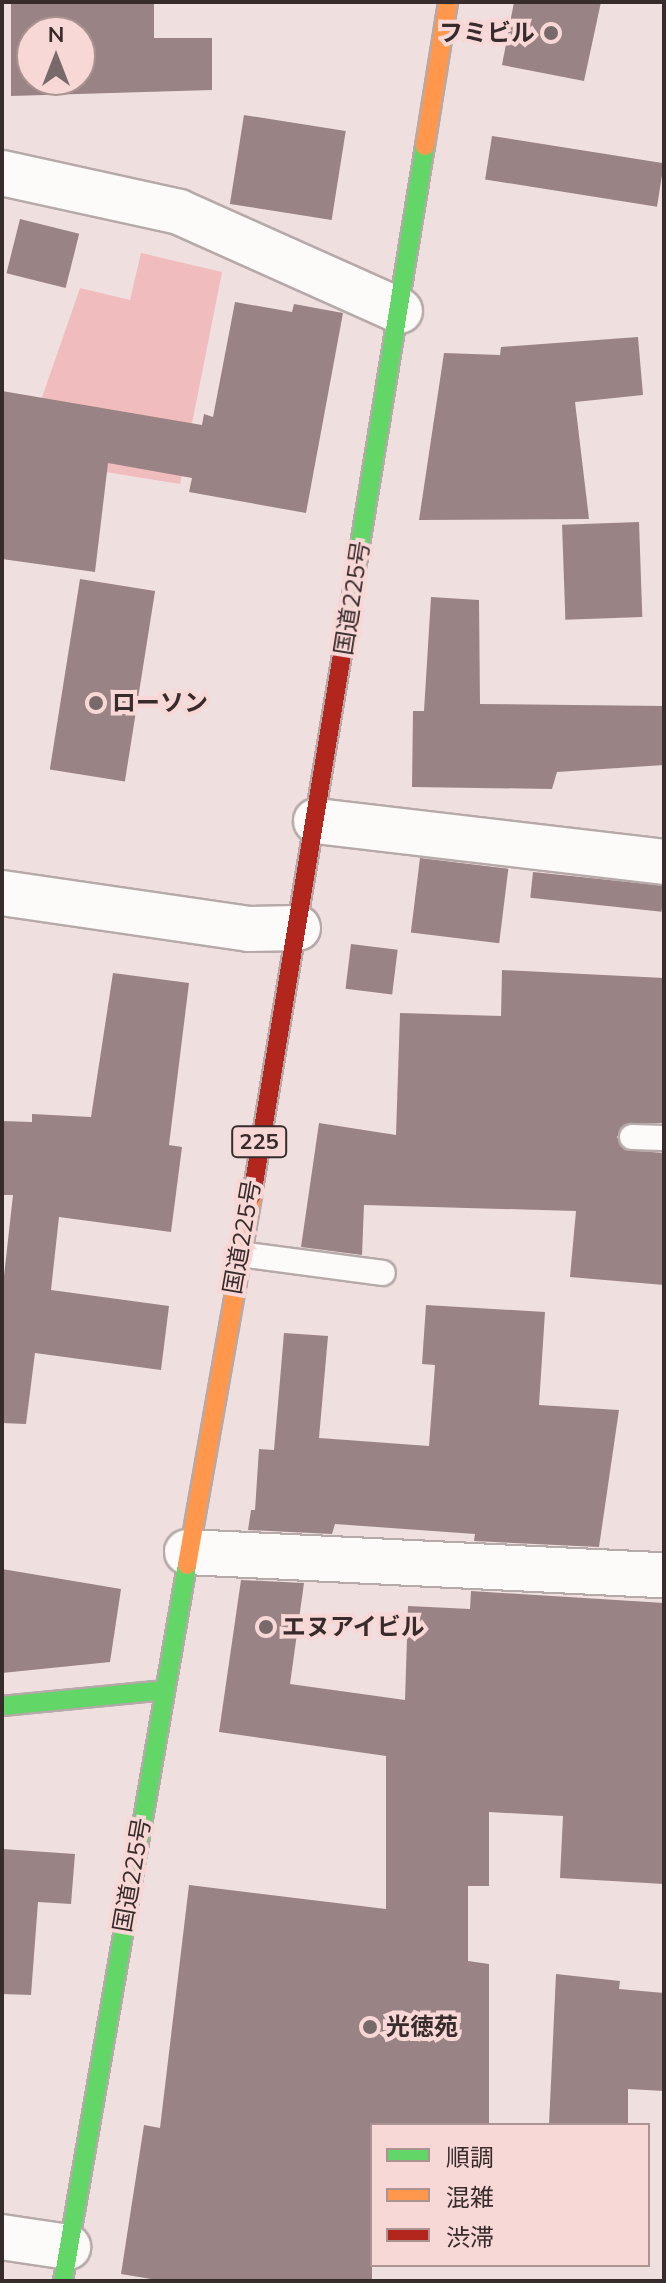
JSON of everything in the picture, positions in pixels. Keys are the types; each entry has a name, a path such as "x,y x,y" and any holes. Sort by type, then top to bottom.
{"main road":[{"name":"国道225号","path":"65,2264 298,928 448,2"},
{"path":"2,1706 164,1690"}],"street":[{"path":"2,173 179,212 400,311"},
{"path":"316,821 664,862"},
{"path":"2,893 249,929 298,928"},
{"path":"187,1552 664,1575"},
{"path":"2,2237 65,2264"}],"lane":[{"path":"632,1137 664,1138"},
{"path":"239,1254 383,1273"}],"shaded area":[{"path":"141,253 222,272 180,484 37,461 38,409 80,288 130,300"}],"building":[{"path":"11,2 154,2 154,38 212,38 212,90 96,93 96,16 16,16 16,96 11,96"},
{"name":"フミビル","path":"514,2 601,2 584,81 502,65"},
{"path":"244,115 346,131 332,220 230,204"},
{"path":"492,136 664,163 657,207 485,179"},
{"path":"20,219 79,234 66,288 6,273"},
{"path":"235,302 292,312 294,304 343,313 306,513 189,492 192,478 108,463 95,572 2,559 2,391 202,425 204,414 213,417"},
{"path":"638,337 643,395 575,402 589,519 419,520 444,353 500,355 501,347"},
{"path":"639,522 642,617 565,620 562,525"},
{"name":"ローソン","path":"80,579 155,591 125,782 50,770"},
{"path":"431,597 479,600 480,704 664,706 664,765 557,772 552,789 412,787 413,711 424,711"},
{"path":"420,858 508,869 499,943 411,932"},
{"path":"533,872 664,886 662,912 530,898"},
{"path":"351,944 398,950 392,994 346,989"},
{"path":"502,970 664,978 664,1123 626,1124 617,1137 625,1150 664,1153 664,1285 570,1277 576,1211 364,1205 362,1255 301,1247 319,1123 396,1135 400,1013 501,1016"},
{"path":"113,973 189,983 169,1145 182,1147 171,1232 59,1217 51,1290 169,1306 161,1370 35,1353 26,1424 2,1423 2,1294 13,1195 2,1195 2,1121 32,1122 32,1114 91,1117"},
{"path":"426,1305 545,1312 539,1405 619,1410 599,1547 474,1541 475,1534 335,1524 332,1534 248,1530 251,1510 255,1510 259,1449 274,1450 284,1333 328,1336 319,1438 429,1446 435,1365 422,1364"},
{"path":"2,1569 121,1589 110,1662 2,1673"},
{"path":"241,1580 304,1583 290,1684 405,1700 408,1606 470,1609 471,1591 664,1603 664,1884 560,1878 563,1816 489,1812 489,1886 468,1886 468,1961 489,1964 489,2123 370,2123 372,2281 163,2281 121,2274 144,2125 160,2128 189,1885 386,1909 386,1756 219,1732"},
{"path":"2,1849 75,1854 71,1904 38,1902 31,1995 2,1994"},
{"path":"556,1974 620,1981 619,1989 664,1993 664,2091 628,2089 628,2123 549,2123"}],"traffic: fast":[{"path":"343,649 425,146"},
{"path":"63,2281 187,1565"},
{"path":"2,1706 164,1690"}],"traffic: slow":[{"path":"425,146 448,2"},
{"path":"187,1565 252,1195"}],"traffic: jam":[{"path":"252,1195 343,649"}],"place":[{"name":"フミビル","path":"551,33"},
{"name":"ローソン","path":"96,703"},
{"name":"エヌアイビル","path":"266,1627"},
{"name":"光徳苑","path":"370,2027"}]}
